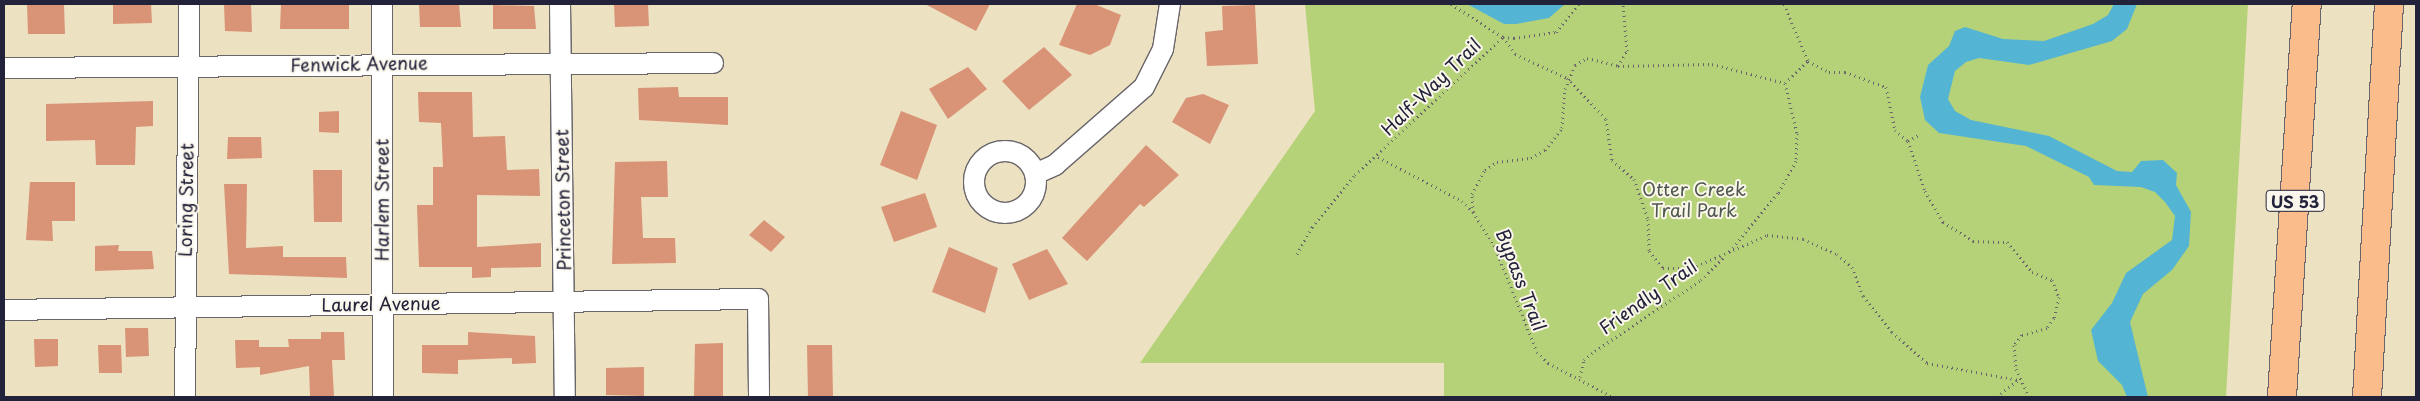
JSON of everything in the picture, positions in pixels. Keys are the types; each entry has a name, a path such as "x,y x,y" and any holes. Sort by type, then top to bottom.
{"highway":[{"name":"US 53","path":"2282,397 2308,4"},
{"path":"2367,397 2389,4"}],"street":[{"name":"Loring Street","path":"185,397 184,307 188,4"},
{"name":"Harlem Street","path":"382,4 383,397"},
{"name":"Princeton Street","path":"560,4 565,397"},
{"path":"1035,174 1055,165 1144,87 1163,49 1170,4"},
{"name":"Fenwick Avenue","path":"4,68 561,62 713,63"},
{"name":"Laurel Avenue","path":"4,310 758,299 759,397"}],"path":[{"path":"1451,4 1503,38 1515,54 1567,78 1606,119 1612,160 1634,179 1648,219 1647,238 1654,261 1675,270 1726,256 1767,235 1789,236 1820,246 1852,267 1863,296 1892,332 1927,363 2019,380"},
{"path":"1503,38 1556,32 1578,4"},
{"path":"1618,66 1627,51 1623,4"},
{"path":"1784,4 1808,61 1829,72 1845,72 1886,87 1894,130 1908,141 1925,191 1943,222 1973,241 2007,242 2032,272 2052,280 2056,287 2054,318 2047,328 2022,335 2014,345 2019,380 2029,397"},
{"name":"Half-Way Trail","path":"1297,254 1330,204 1503,38"},
{"path":"1473,212 1472,194 1485,170 1497,162 1531,158 1545,150 1562,128 1567,78 1574,65 1587,58 1618,66 1712,64 1785,83 1808,61"},
{"name":"Friendly Trail","path":"1580,377 1584,360 1694,285 1726,256 1764,214 1796,161 1797,133 1785,83"},
{"path":"1908,141 1920,134"},
{"name":"Bypass Trail","path":"1378,156 1462,201 1473,212 1494,245 1528,340 1548,364 1580,377 1613,397"},
{"path":"1997,397 2019,380"}],"green space":[{"name":"Otter Creek Trail Park","path":"1305,4 2248,4 2226,397 1444,397 1444,363 1140,363 1315,111"}],"water":[{"path":"1467,4 1565,4 1549,18 1516,24 1504,24"},
{"path":"2114,4 2137,4 2127,29 2112,41 2029,65 1979,58 1966,62 1955,71 1948,99 1955,111 1971,120 2049,136 2117,171 2132,172 2141,161 2163,160 2177,173 2176,185 2191,212 2189,246 2172,270 2143,294 2130,322 2148,397 2127,397 2122,385 2098,361 2091,330 2112,303 2126,273 2172,240 2175,216 2165,202 2155,192 2141,187 2094,185 2089,177 2026,146 1939,133 1925,120 1920,97 1928,65 1949,46 1955,31 1965,27 2003,39 2044,41 2093,24 2108,15"}],"building":[{"path":"27,4 64,5 65,34 28,34"},
{"path":"113,4 151,4 152,23 113,24"},
{"path":"224,4 251,4 252,32 225,31"},
{"path":"281,4 349,4 349,29 280,29"},
{"path":"419,4 459,4 461,27 420,27"},
{"path":"614,4 648,4 649,26 615,27"},
{"path":"925,4 990,4 976,31"},
{"path":"1077,4 1094,4 1121,15 1110,45 1090,55 1059,45"},
{"path":"493,5 534,6 536,29 493,29"},
{"path":"1255,5 1258,64 1207,66 1205,32 1223,30 1222,6"},
{"path":"1044,47 1072,75 1029,110 1002,81"},
{"path":"968,67 987,89 948,119 929,89"},
{"path":"678,87 679,97 728,97 728,125 639,120 638,88"},
{"path":"418,92 472,92 473,137 505,136 507,170 539,169 540,196 477,195 477,247 541,243 541,267 491,268 491,277 472,278 472,267 419,267 417,205 433,205 433,167 443,167 441,123 419,122"},
{"path":"1203,94 1229,105 1210,144 1172,122 1186,98"},
{"path":"153,101 153,126 136,127 135,165 96,165 95,140 46,141 46,104"},
{"path":"339,111 339,133 319,132 319,112"},
{"path":"901,111 937,125 917,180 880,165"},
{"path":"228,137 261,137 262,158 227,159"},
{"path":"1146,145 1179,175 1144,207 1140,204 1087,261 1062,238"},
{"path":"667,161 668,197 641,197 643,238 675,238 676,263 612,264 615,162"},
{"path":"313,170 342,170 342,222 314,222"},
{"path":"30,182 75,182 75,221 52,221 53,241 26,240"},
{"path":"224,184 247,184 246,248 283,246 283,257 346,257 347,278 229,274"},
{"path":"925,193 937,227 894,242 881,207"},
{"path":"764,220 785,237 771,252 749,235"},
{"path":"119,245 118,251 152,251 154,269 95,271 95,246"},
{"path":"949,247 998,268 985,313 932,292"},
{"path":"1047,249 1068,284 1029,300 1012,264"},
{"path":"125,328 148,328 149,356 126,357"},
{"path":"321,332 344,332 345,360 332,360 334,397 310,397 309,366 260,375 260,367 236,368 235,340 259,340 259,347 289,347 288,339 321,339"},
{"path":"468,332 535,336 536,363 512,364 512,358 458,360 458,374 422,373 422,345 468,345"},
{"path":"34,339 58,339 58,366 35,367"},
{"path":"723,343 723,396 694,396 695,344"},
{"path":"98,345 121,345 122,373 99,373"},
{"path":"807,345 832,345 833,397 808,397"},
{"path":"644,367 644,396 606,395 606,368"}]}
